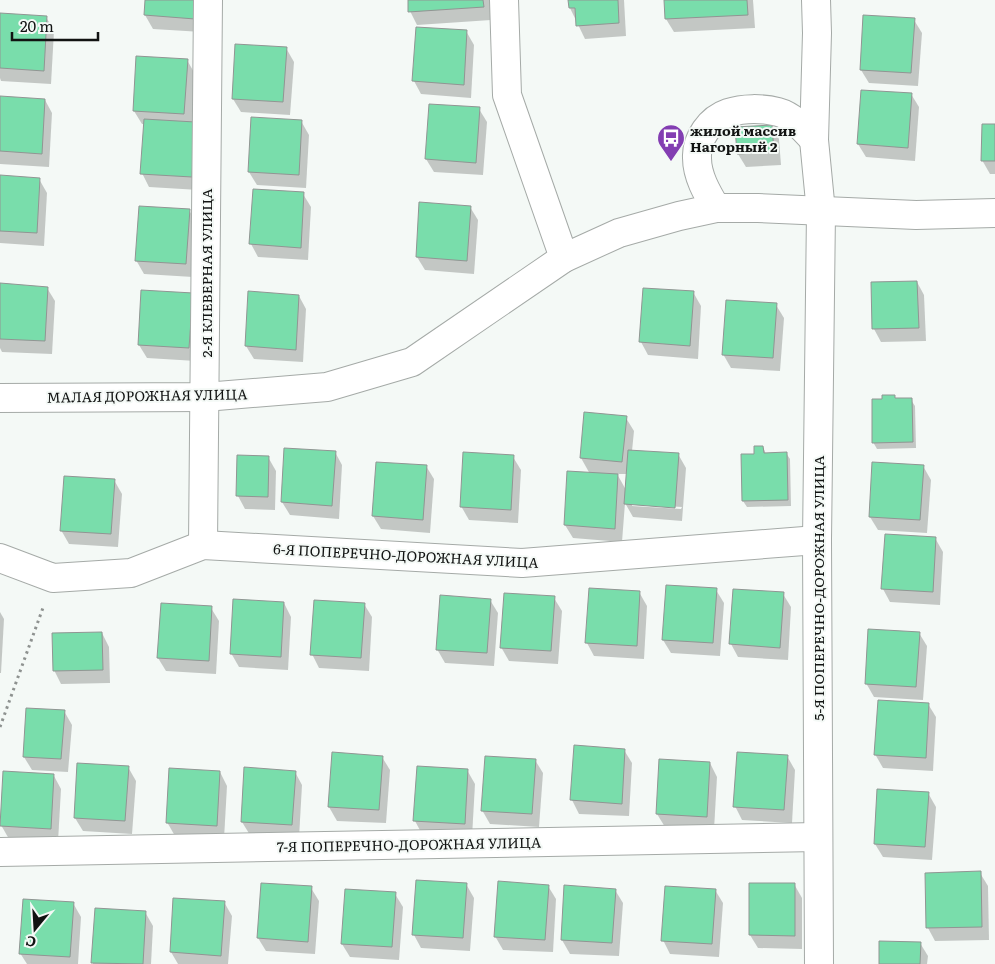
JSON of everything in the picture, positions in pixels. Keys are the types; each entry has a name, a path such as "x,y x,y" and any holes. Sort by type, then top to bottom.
{"street":[{"name":"2-Я КЛЕВЕРНАЯ УЛИЦА","path":"204,545 208,0"},
{"path":"504,0 507,95 564,258"},
{"path":"816,0 814,140 820,212"},
{"path":"716,208 702,183 696,158 700,139 708,126 727,113 755,109 779,112 797,122 814,140"},
{"name":"МАЛАЯ ДОРОЖНАЯ УЛИЦА","path":"0,398 206,397 327,387 412,362 564,258 619,233 716,208 916,215 995,213"},
{"name":"5-Я ПОПЕРЕЧНО-ДОРОЖНАЯ УЛИЦА","path":"819,964 817,540 820,212"},
{"name":"6-Я ПОПЕРЕЧНО-ДОРОЖНАЯ УЛИЦА","path":"204,545 522,563 817,540"},
{"path":"0,558 54,578 131,574 204,545"},
{"name":"7-Я ПОПЕРЕЧНО-ДОРОЖНАЯ УЛИЦА","path":"0,852 818,837"}],"path":[{"path":"0,727 54,578"}],"building":[{"path":"145,0 196,0 195,19 144,15"},
{"path":"408,0 483,0 484,7 408,12"},
{"path":"568,0 618,0 619,23 576,26 575,8 569,8"},
{"path":"664,0 747,0 748,15 665,19"},
{"path":"0,13 47,16 44,71 0,68"},
{"path":"863,15 915,18 911,73 860,70"},
{"path":"416,27 467,30 464,85 412,81"},
{"path":"235,44 287,47 283,102 232,99"},
{"path":"136,56 188,59 184,114 133,111"},
{"path":"861,90 912,93 908,148 857,144"},
{"path":"0,96 45,99 42,154 0,151"},
{"path":"429,104 480,107 476,163 425,159"},
{"path":"251,117 302,120 299,175 248,172"},
{"path":"144,119 195,122 192,177 140,174"},
{"path":"982,124 995,124 995,161 981,161"},
{"path":"772,125 774,152 737,154 735,127"},
{"path":"0,175 40,178 37,233 0,231"},
{"path":"253,189 304,192 301,248 249,244"},
{"path":"419,202 471,206 467,261 416,257"},
{"path":"139,206 190,209 186,264 135,261"},
{"path":"917,281 919,328 872,329 871,282"},
{"path":"0,283 48,287 45,341 0,339"},
{"path":"643,288 694,291 690,346 639,342"},
{"path":"141,290 193,293 189,348 138,345"},
{"path":"248,291 299,295 296,350 245,346"},
{"path":"726,300 777,303 773,358 722,355"},
{"path":"882,395 895,395 895,398 912,398 913,442 872,443 872,399 882,399"},
{"path":"584,412 627,416 622,462 580,458"},
{"path":"754,446 763,446 764,453 787,452 788,500 742,501 741,454 754,454"},
{"path":"284,448 336,451 332,506 281,502"},
{"path":"628,450 679,453 675,508 624,504"},
{"path":"463,452 514,455 511,510 460,507"},
{"path":"237,455 269,456 268,497 236,496"},
{"path":"376,462 427,465 423,520 372,516"},
{"path":"872,462 924,465 920,520 869,517"},
{"path":"567,471 618,474 615,529 564,525"},
{"path":"64,476 115,479 111,534 60,531"},
{"path":"885,534 936,537 933,592 881,589"},
{"path":"666,585 717,588 713,643 662,640"},
{"path":"589,588 640,591 637,646 585,643"},
{"path":"733,589 784,592 780,648 729,644"},
{"path":"504,593 555,596 551,651 500,648"},
{"path":"440,595 491,599 487,653 436,650"},
{"path":"233,599 284,602 281,657 230,654"},
{"path":"314,600 365,603 361,658 310,655"},
{"path":"161,603 212,606 209,661 157,658"},
{"path":"868,629 920,632 916,687 865,684"},
{"path":"102,632 103,670 53,671 52,633"},
{"path":"878,700 929,703 926,758 874,755"},
{"path":"26,708 65,710 61,759 23,757"},
{"path":"574,745 625,749 622,804 570,800"},
{"path":"332,752 383,756 379,810 328,807"},
{"path":"737,752 788,755 784,810 733,807"},
{"path":"485,756 536,759 532,814 481,811"},
{"path":"659,759 710,762 707,817 656,814"},
{"path":"77,763 129,766 125,821 74,818"},
{"path":"417,766 468,769 465,824 413,821"},
{"path":"244,767 296,771 292,825 241,822"},
{"path":"169,768 220,771 217,826 166,823"},
{"path":"3,771 54,774 51,829 0,826"},
{"path":"877,789 929,792 925,847 874,844"},
{"path":"981,871 982,927 926,928 925,873"},
{"path":"416,880 467,883 463,938 412,935"},
{"path":"498,881 549,885 545,940 494,937"},
{"path":"261,883 312,886 308,942 257,938"},
{"path":"749,883 795,883 795,936 749,935"},
{"path":"564,885 616,889 612,943 561,940"},
{"path":"665,886 716,889 712,944 661,941"},
{"path":"345,889 396,892 392,947 341,944"},
{"path":"173,898 225,901 221,956 170,952"},
{"path":"23,899 74,902 70,957 19,954"},
{"path":"95,908 146,911 143,964 91,963"},
{"path":"879,941 921,942 920,964 879,964"}],"place":[{"name":"жилой массив Нагорный 2","path":"671,162"}]}
